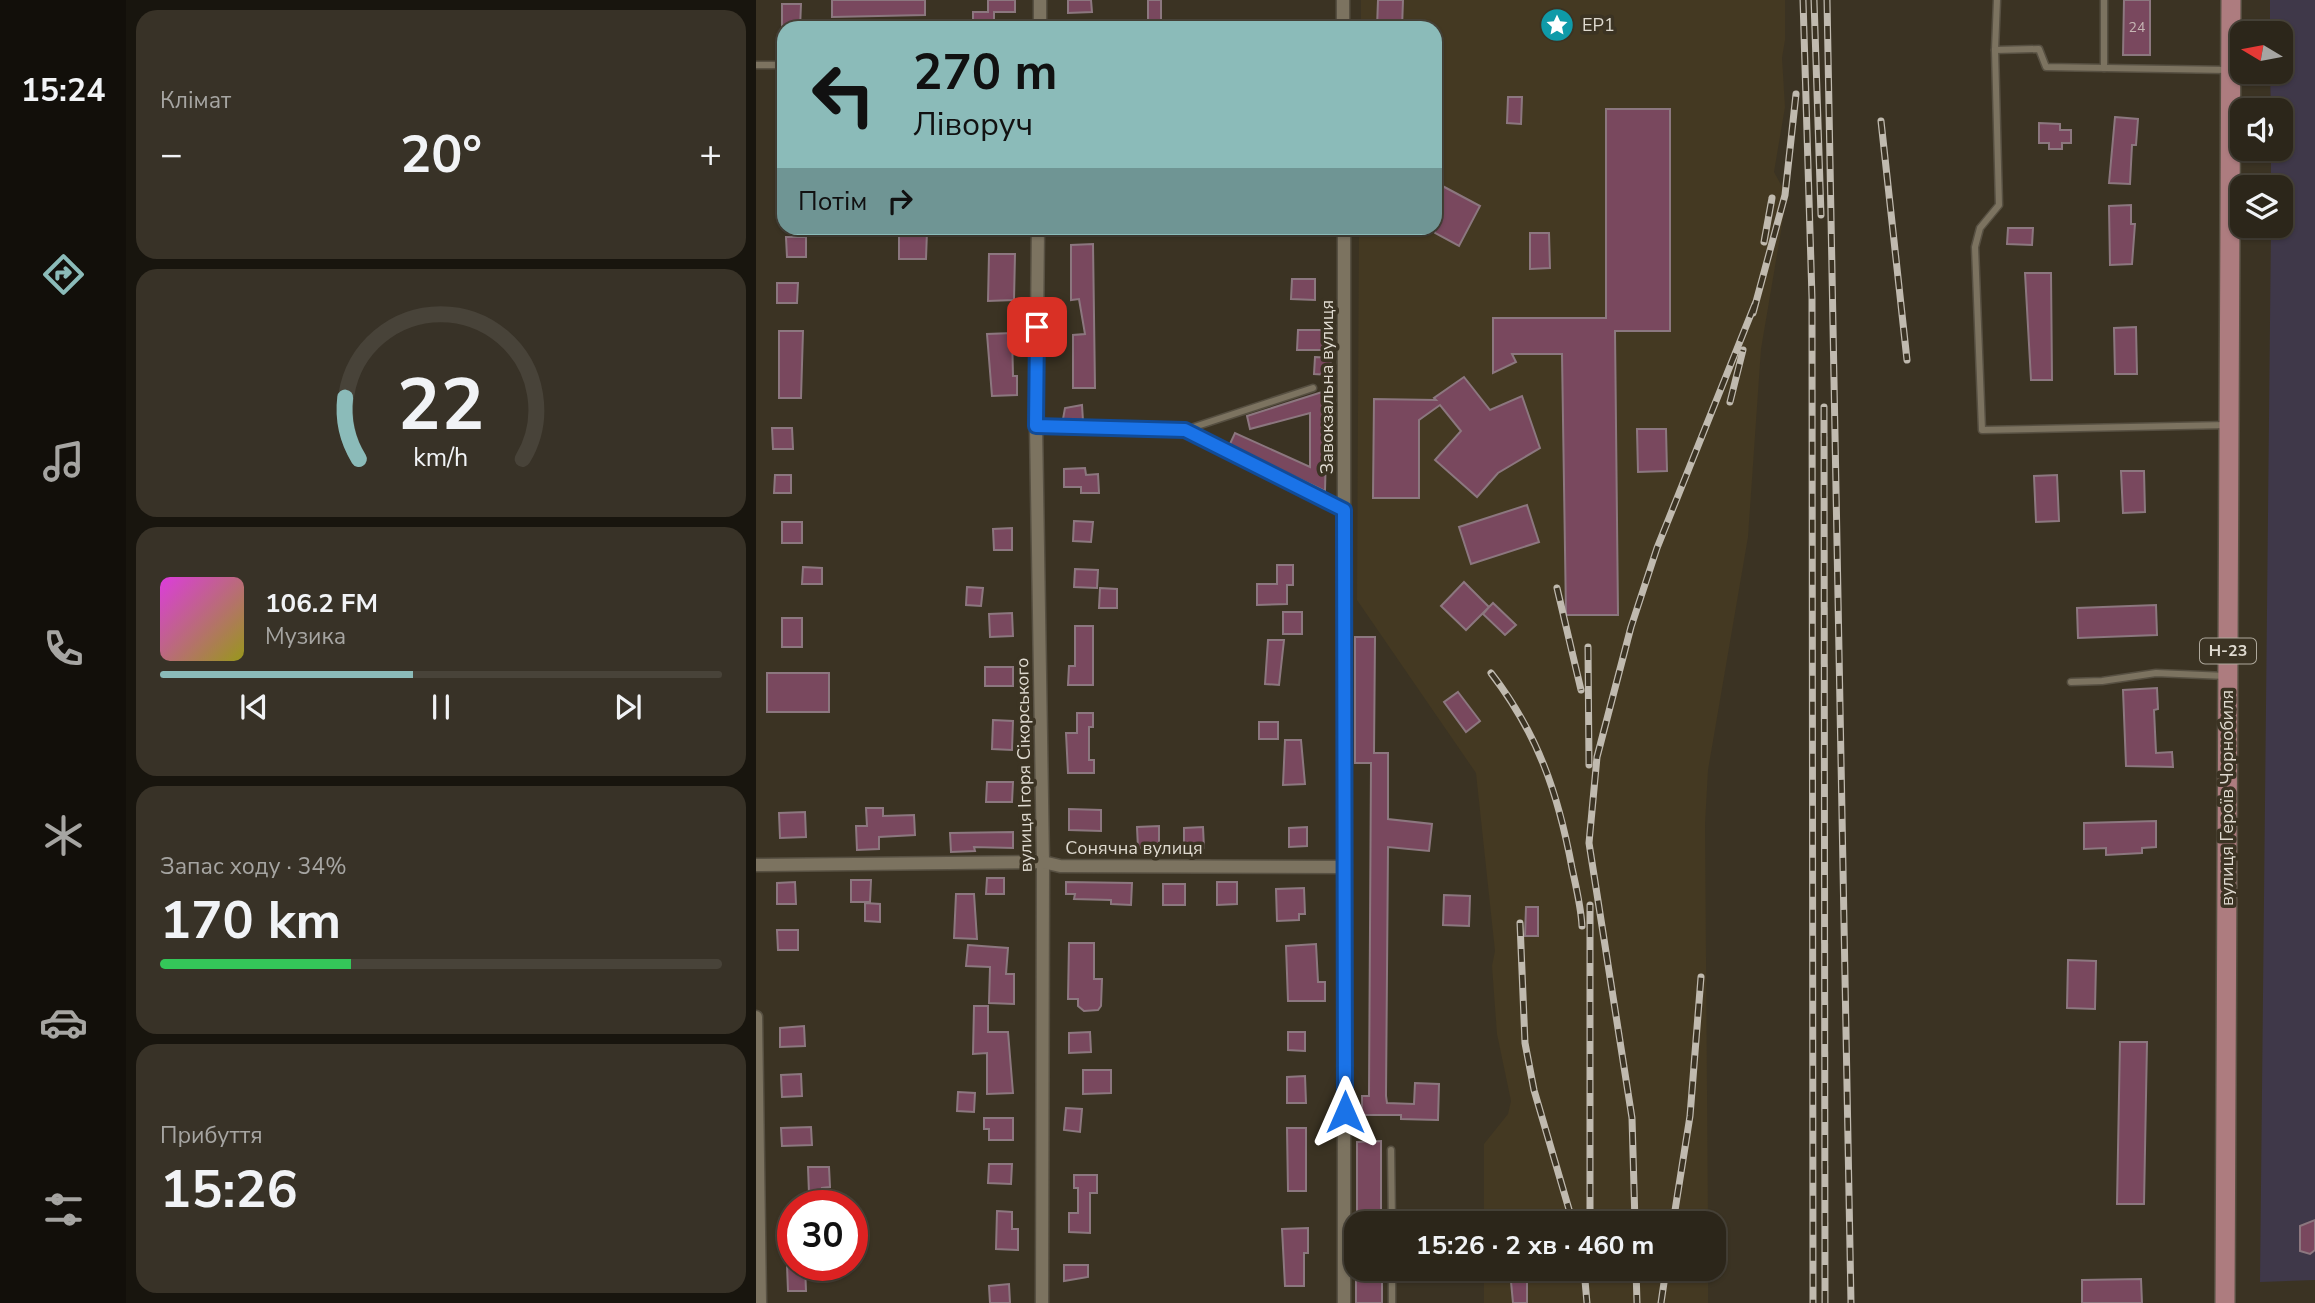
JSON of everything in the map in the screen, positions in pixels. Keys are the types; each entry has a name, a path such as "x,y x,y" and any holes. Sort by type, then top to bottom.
{"main road":[{"name":"вулиця Героїв Чорнобиля","path":"2231,0 2231,21"},
{"name":"вулиця Героїв Чорнобиля","path":"2225,1303 2230,70"}],"street":[{"path":"1040,0 1040,21"},
{"path":"1343,0 1343,21"},
{"name":"вулиця Ігоря Сікорського","path":"1038,235 1036,426 1043,862 1042,1303"},
{"name":"Завокзальна вулиця","path":"1344,235 1344,1303"},
{"name":"Сонячна вулиця","path":"756,865 1043,862 1060,866 1345,867"},
{"path":"756,1017 760,1303"}],"lane":[{"path":"1997,0 1995,50 2000,205 1976,235 1975,247 1982,430 2229,425"},
{"path":"2104,0 2104,68"},
{"path":"1995,50 2039,49 2046,67 2230,70"},
{"path":"756,65 777,65"},
{"path":"1036,426 1185,430 1313,388"},
{"path":"1185,430 1344,510"},
{"path":"2071,682 2102,681 2156,673 2227,676"},
{"path":"1391,1150 1392,1211"},
{"path":"1392,1281 1392,1303"}],"shaded area":[{"path":"1361,0 1785,0 1782,58 1785,107 1774,172 1787,196 1761,349 1748,537 1708,770 1705,824 1708,1211 1484,1211 1484,1144 1508,1114 1511,1101 1497,1034 1492,966 1495,951 1476,773 1357,600 1359,235 1442,235 1442,21 1361,21"},
{"path":"2270,0 2315,0 2315,1280 2260,1282 2271,238 2293,238 2293,175 2271,175 2271,161 2293,161 2293,98 2271,98 2270,84 2293,84 2293,21 2270,21"},
{"path":"1484,1281 1708,1281 1708,1303 1484,1303"}],"building":[{"path":"832,0 925,0 925,15 832,17"},
{"path":"988,0 1015,0 1015,12 994,12 994,21 973,21 973,12 988,12"},
{"path":"1068,0 1091,0 1092,12 1068,13"},
{"path":"1148,0 1161,0 1161,21 1148,21"},
{"path":"1378,0 1403,0 1402,21 1377,21"},
{"path":"2124,0 2150,0 2150,55 2123,55"},
{"path":"782,4 801,4 800,21 782,21"},
{"path":"1508,97 1522,97 1521,124 1507,123"},
{"path":"1606,109 1670,109 1670,331 1615,331 1618,615 1566,615 1562,354 1512,354 1516,362 1493,373 1493,318 1606,318"},
{"path":"2115,117 2138,119 2136,145 2132,145 2130,184 2109,183"},
{"path":"2039,123 2060,124 2060,130 2071,130 2071,143 2062,143 2062,149 2049,149 2049,143 2039,143"},
{"path":"1442,186 1480,206 1459,246 1439,235 1442,235"},
{"path":"2131,205 2131,224 2135,224 2132,264 2110,265 2109,206"},
{"path":"2008,228 2033,228 2032,245 2007,244"},
{"path":"1530,233 1549,233 1550,268 1530,269"},
{"path":"899,235 927,235 926,259 899,259"},
{"path":"786,237 806,237 806,257 787,257"},
{"path":"1093,244 1095,388 1073,388 1073,335 1085,334 1079,299 1071,300 1071,245"},
{"path":"989,254 1015,254 1014,300 988,301"},
{"path":"2025,273 2051,273 2052,380 2031,380"},
{"path":"1292,279 1315,279 1315,300 1291,299"},
{"path":"777,283 798,283 797,303 777,303"},
{"path":"2136,327 2137,374 2115,374 2114,328"},
{"path":"1298,330 1325,330 1324,350 1297,350"},
{"path":"779,331 803,331 801,398 779,398"},
{"path":"1012,333 1013,376 1017,376 1017,395 992,396 987,334"},
{"path":"1315,357 1331,358 1330,375 1314,374"},
{"path":"1464,377 1490,410 1522,396 1540,448 1498,473 1477,497 1435,460 1461,431 1440,405 1419,420 1419,498 1373,498 1374,399 1436,400 1434,398"},
{"path":"1322,392 1327,410 1325,491 1229,446 1235,433 1310,467 1310,413 1250,429 1247,416"},
{"path":"1082,405 1083,421 1063,419 1065,408"},
{"path":"772,428 792,428 793,449 773,449"},
{"path":"1637,429 1666,429 1667,471 1638,472"},
{"path":"1085,468 1086,475 1098,474 1099,493 1081,493 1081,487 1064,487 1064,469"},
{"path":"2121,471 2144,471 2145,512 2123,513"},
{"path":"775,475 791,475 791,493 774,493"},
{"path":"2057,475 2059,521 2036,522 2034,476"},
{"path":"1527,505 1539,542 1471,564 1459,527"},
{"path":"1074,521 1093,522 1091,542 1073,541"},
{"path":"782,522 802,522 802,543 782,543"},
{"path":"1012,528 1012,550 994,550 993,529"},
{"path":"1277,565 1293,565 1293,585 1287,585 1287,604 1257,605 1257,584 1277,584"},
{"path":"803,567 822,568 822,584 802,584"},
{"path":"1075,569 1098,570 1097,588 1074,587"},
{"path":"1464,582 1489,607 1466,630 1441,606"},
{"path":"967,587 983,588 981,606 966,605"},
{"path":"1100,588 1117,589 1117,608 1099,608"},
{"path":"1493,603 1516,625 1505,635 1483,614"},
{"path":"2156,605 2157,635 2078,638 2077,608"},
{"path":"1283,612 1302,612 1302,634 1283,634"},
{"path":"1012,613 1013,636 990,637 989,614"},
{"path":"782,618 802,618 802,647 782,647"},
{"path":"1075,626 1093,626 1093,685 1068,685 1069,666 1075,666"},
{"path":"1355,637 1375,637 1374,753 1388,753 1388,819 1432,824 1429,851 1388,847 1387,1103 1414,1104 1415,1083 1439,1084 1438,1120 1401,1119 1401,1115 1362,1115 1362,1096 1369,1096 1371,763 1355,763"},
{"path":"1268,640 1284,640 1279,685 1265,684"},
{"path":"985,667 1013,667 1013,686 985,686"},
{"path":"767,673 829,673 829,712 767,712"},
{"path":"2157,688 2158,709 2154,710 2156,753 2172,752 2173,767 2126,766 2123,690"},
{"path":"1458,692 1480,721 1466,732 1444,702"},
{"path":"1077,713 1093,713 1093,727 1089,727 1089,760 1094,760 1094,773 1068,773 1066,733 1077,733"},
{"path":"993,720 1013,721 1012,750 992,749"},
{"path":"1259,722 1278,722 1278,739 1259,739"},
{"path":"1285,740 1301,740 1305,784 1283,785"},
{"path":"987,782 1013,782 1012,802 986,802"},
{"path":"866,808 883,808 883,816 914,815 915,835 879,837 879,849 857,850 856,826 867,826"},
{"path":"1069,809 1101,810 1101,831 1069,830"},
{"path":"805,812 806,837 780,838 779,813"},
{"path":"2156,821 2156,847 2142,848 2142,853 2106,855 2106,848 2084,849 2084,823"},
{"path":"1159,826 1159,847 1138,848 1137,827"},
{"path":"1203,827 1204,848 1184,848 1184,828"},
{"path":"1307,827 1307,846 1289,847 1289,828"},
{"path":"1013,832 1013,848 974,847 975,851 951,852 950,833"},
{"path":"987,878 1004,878 1004,894 986,894"},
{"path":"851,880 871,880 870,902 851,902"},
{"path":"795,882 796,904 777,904 777,883"},
{"path":"1066,882 1132,883 1131,905 1111,904 1111,900 1074,899 1075,894 1066,894"},
{"path":"1217,882 1237,882 1237,904 1217,905"},
{"path":"1163,884 1185,884 1185,905 1163,905"},
{"path":"1304,888 1305,914 1299,914 1299,920 1277,921 1276,889"},
{"path":"956,894 974,894 977,939 954,938"},
{"path":"1444,895 1470,896 1469,926 1443,925"},
{"path":"865,903 880,904 880,922 865,921"},
{"path":"1526,907 1538,907 1538,936 1525,936"},
{"path":"777,930 798,930 798,950 778,950"},
{"path":"1069,943 1094,943 1094,979 1102,979 1101,1006 1098,1010 1084,1011 1078,1006 1078,999 1068,999"},
{"path":"1316,944 1318,982 1325,982 1325,1001 1288,1001 1286,946"},
{"path":"968,945 1008,948 1006,974 1014,974 1014,1004 989,1003 990,967 966,966"},
{"path":"2068,960 2096,961 2095,1009 2067,1008"},
{"path":"974,1006 988,1006 988,1032 1008,1032 1013,1093 987,1094 987,1053 973,1054"},
{"path":"804,1026 805,1046 780,1047 780,1028"},
{"path":"1090,1032 1091,1052 1069,1053 1069,1033"},
{"path":"1288,1032 1305,1032 1305,1051 1288,1050"},
{"path":"2120,1042 2147,1042 2144,1204 2117,1204"},
{"path":"1083,1070 1111,1070 1111,1093 1083,1094"},
{"path":"801,1074 802,1096 782,1097 781,1075"},
{"path":"1305,1076 1306,1103 1287,1103 1287,1077"},
{"path":"958,1092 975,1093 974,1112 957,1111"},
{"path":"1066,1108 1082,1109 1080,1132 1064,1130"},
{"path":"984,1118 1013,1118 1013,1140 989,1140 989,1129 984,1129"},
{"path":"811,1127 812,1145 782,1146 781,1128"},
{"path":"1287,1128 1306,1128 1306,1191 1288,1191"},
{"path":"1381,1141 1381,1211 1357,1211 1357,1142"},
{"path":"989,1164 1012,1164 1011,1184 988,1183"},
{"path":"808,1167 829,1167 830,1187 809,1190"},
{"path":"1074,1175 1097,1175 1097,1193 1090,1193 1090,1233 1069,1232 1069,1213 1078,1213 1078,1188 1074,1188"},
{"path":"997,1211 1012,1212 1012,1229 1018,1229 1018,1250 996,1249"},
{"path":"2315,1220 2315,1250 2310,1254 2300,1251 2300,1226"},
{"path":"1308,1228 1308,1253 1304,1253 1304,1286 1285,1286 1282,1229"},
{"path":"1064,1265 1088,1265 1088,1277 1064,1281"},
{"path":"2141,1279 2142,1303 2082,1303 2082,1280"},
{"path":"788,1281 806,1281 806,1291 788,1291"},
{"path":"1356,1281 1382,1281 1382,1303 1356,1303"},
{"path":"1511,1281 1527,1281 1527,1303 1513,1303"},
{"path":"1009,1284 1010,1303 990,1303 989,1286"}],"railway":[{"path":"1803,0 1812,298 1813,1303"},
{"path":"1814,0 1821,215"},
{"path":"1827,0 1851,1303"},
{"path":"1753,313 1785,195 1796,94"},
{"path":"1881,121 1907,360"},
{"path":"1764,242 1772,198"},
{"path":"1635,1211 1632,1118 1589,843 1597,757 1631,627 1657,548 1755,304"},
{"path":"1730,402 1743,350"},
{"path":"1824,407 1825,1303"},
{"path":"1557,588 1581,690"},
{"path":"1588,647 1589,765"},
{"path":"1491,673 1522,719 1553,789 1582,926"},
{"path":"1590,905 1590,1211"},
{"path":"1520,923 1525,1043 1534,1090 1569,1211"},
{"path":"1675,1211 1690,1116 1701,977"},
{"path":"1585,1281 1587,1303"},
{"path":"1636,1281 1637,1303"},
{"path":"1661,1303 1664,1281"}],"place":[{"name":"ЕР1","path":"1557,25"}],"route":[{"path":"1037,327 1036,426 1185,430 1344,510 1345,1112"}]}
